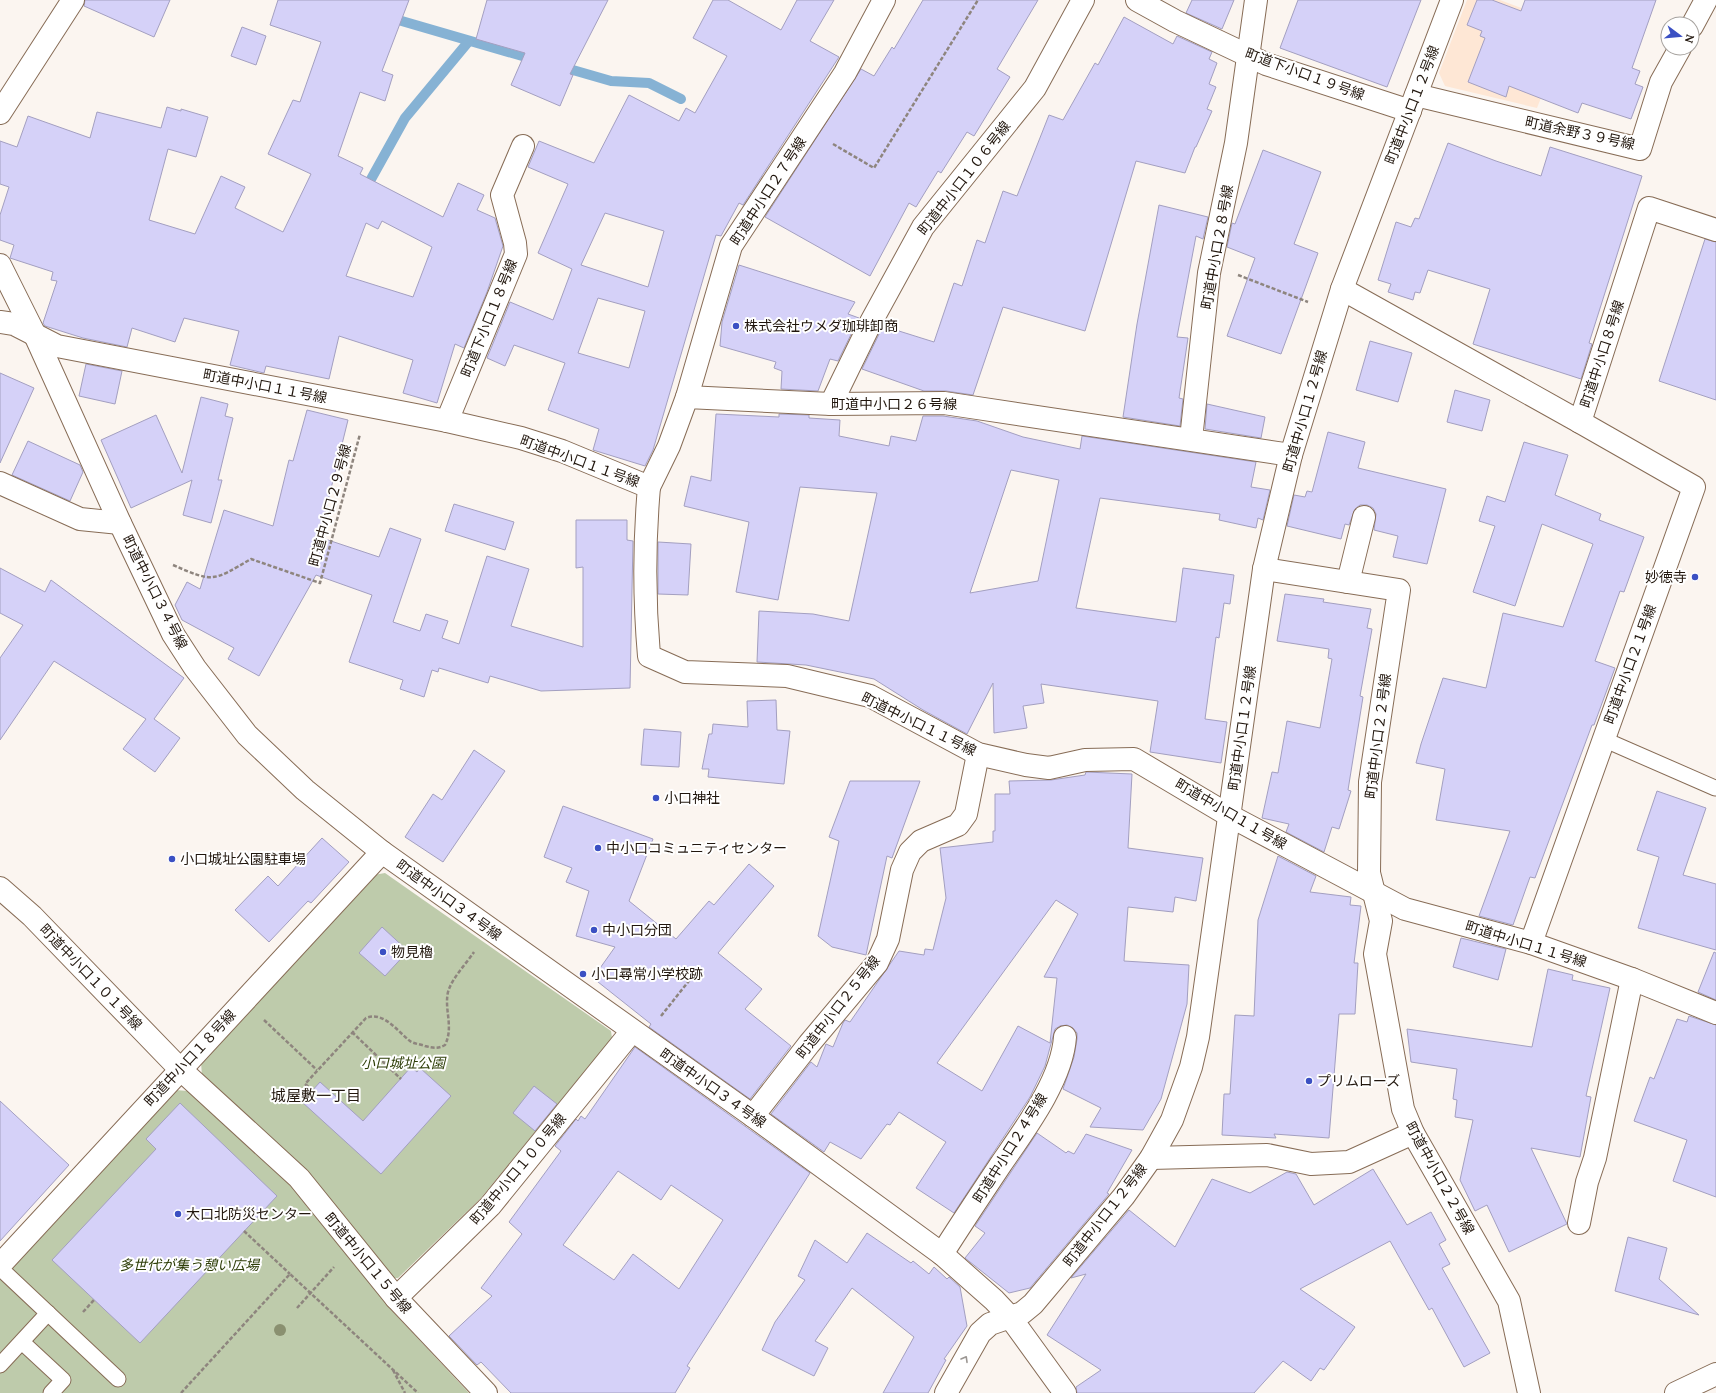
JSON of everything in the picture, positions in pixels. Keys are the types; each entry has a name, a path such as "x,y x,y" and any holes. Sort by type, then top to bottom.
{"street":[{"path":"0,113 73,0"},
{"name":"町道中小口２７号線","path":"687,397 731,246 845,73 884,0"},
{"name":"町道中小口１０６号線","path":"831,404 871,322 923,227 1035,88 1083,0"},
{"name":"町道下小口１９号線","path":"1137,0 1175,21 1266,64 1413,103"},
{"name":"町道中小口２８号線","path":"1191,440 1211,265 1236,143 1247,55 1256,0"},
{"name":"町道中小口１２号線","path":"946,1393 980,1333 990,1324 1022,1312 1033,1304 1124,1196 1151,1158 1172,1120 1191,1067 1198,1037 1264,569 1291,455 1342,289 1452,0"},
{"path":"1697,16 1706,0"},
{"name":"町道余野３９号線","path":"1413,103 1640,149 1661,82 1676,56"},
{"name":"町道下小口１８号線","path":"447,421 514,258 516,243 502,195 523,146"},
{"name":"町道中小口８号線","path":"1342,289 1580,422 1649,208 1716,230"},
{"name":"町道中小口３４号線","path":"0,265 35,335 120,523 173,634 195,668 247,735 304,790 382,852 637,1035 754,1116 942,1254 994,1300 1010,1317 1065,1393"},
{"name":"町道中小口１１号線","path":"0,322 14,324 57,346 447,421 521,438 556,449 650,487 645,540 645,609 648,656 685,672 787,676 870,696 978,754 1026,765 1049,768 1085,760 1134,759 1230,816 1374,894 1405,909 1531,943 1632,979 1716,1013"},
{"path":"650,487 669,446 687,397"},
{"name":"町道中小口２６号線","path":"687,397 831,404 944,403 1291,455"},
{"name":"町道中小口２１号線","path":"1531,943 1694,487 1580,422"},
{"path":"0,483 80,519 120,523"},
{"path":"1348,582 1364,518"},
{"name":"町道中小口２２号線","path":"1264,569 1398,590 1370,782 1369,873 1381,921 1375,954 1402,1109 1413,1133 1509,1301 1529,1393"},
{"name":"町道中小口２５号線","path":"754,1116 809,1044 877,963 888,939 902,870 910,852 921,840 958,825 966,814 978,754"},
{"name":"町道中小口１８号線","path":"0,1264 382,852"},
{"name":"町道中小口１０１号線","path":"0,888 32,916 180,1069"},
{"path":"1579,1223 1587,1182 1595,1158 1632,979"},
{"name":"町道中小口１００号線","path":"396,1298 490,1206 637,1035"},
{"name":"町道中小口２４号線","path":"942,1254 1025,1128 1062,1060 1065,1037"},
{"name":"町道中小口１５号線","path":"180,1069 298,1178 396,1298 486,1393"},
{"path":"1151,1158 1267,1155 1311,1164 1349,1162 1413,1133"},
{"path":"1676,1393 1716,1374"}],"lane":[{"path":"1603,739 1715,788"},
{"path":"0,1268 118,1379"},
{"path":"0,1365 48,1313"},
{"path":"22,1342 63,1380 51,1393"}],"path":[{"path":"808,130 874,168 978,0"},
{"path":"1211,265 1334,313"},
{"name":"町道中小口２９号線","path":"138,558 148,556 159,559 200,578 220,577 251,560 320,583 367,406"},
{"path":"313,1090 305,1084 366,1018 375,1016 386,1020 412,1042 434,1048 445,1045 450,1032 447,1001 451,984 490,930"},
{"path":"637,1035 700,967"},
{"path":"244,1001 317,1070"},
{"path":"352,1032 401,1078"},
{"path":"244,1231 418,1393"},
{"path":"297,1308 347,1254 356,1249"},
{"path":"181,1393 290,1274"},
{"path":"392,1368 405,1393"}],"shaded area":[{"path":"1467,0 1500,0 1569,26 1537,108 1445,86 1439,73"}],"green space":[{"name":"小口城址公園","path":"385,873 611,1031 612,1038 481,1198 398,1278 392,1278 202,1076 201,1062 374,875"},
{"name":"多世代が集う憩い広場","path":"175,1090 188,1091 290,1184 395,1314 469,1393 0,1393 0,1280"}],"building":[{"path":"85,0 170,0 154,37 84,6"},
{"path":"278,0 409,0 382,71 393,75 385,101 360,92 338,156 363,168 360,174 443,217 458,183 484,195 477,210 495,218 503,246 487,292 464,348 455,344 437,403 403,393 413,360 339,336 329,379 266,366 264,373 230,365 239,331 184,318 175,342 132,328 127,347 83,338 45,326 43,323 57,281 51,280 53,272 10,258 14,245 0,240 0,215 9,187 0,184 0,141 17,147 28,116 90,138 97,112 161,128 167,107 181,111 181,109 208,117 196,157 168,149 149,220 195,234 221,176 245,187 235,208 283,232 311,174 268,154 293,100 300,102 321,42 270,25","holes":["382,221 432,247 413,297 346,276 366,223 378,229"]},
{"path":"487,0 608,0 570,74 573,75 560,106 511,85 525,53 476,39"},
{"path":"713,0 728,0 781,30 797,0 834,0 810,41 839,57 743,205 739,203 721,236 716,235 653,450 645,466 593,450 599,429 548,410 565,363 514,345 505,366 487,358 510,302 553,320 572,269 538,253 568,184 528,167 539,141 594,163 629,95 679,121 686,108 695,113 727,56 693,38","holes":["605,213 664,231 648,287 581,265","598,298 645,311 629,368 578,353"]},
{"path":"923,0 1038,0 997,69 1010,77 974,136 967,132 941,173 938,171 916,207 909,203 870,276 765,217 861,69 874,76 892,47 894,49"},
{"path":"1192,0 1234,0 1222,29 1186,13"},
{"path":"1298,0 1421,0 1387,87 1280,48"},
{"path":"1477,0 1492,0 1521,11 1525,0 1656,0 1632,68 1640,71 1635,84 1643,87 1631,119 1582,103 1578,113 1509,86 1506,97 1468,82 1485,38 1480,36 1482,31 1467,25"},
{"path":"1124,17 1173,44 1177,36 1212,52 1209,59 1217,63 1209,84 1216,87 1207,109 1212,111 1195,147 1185,173 1136,161 1085,331 1003,307 973,395 946,391 924,391 862,369 883,326 934,342 954,283 962,286 977,240 985,243 1003,191 1017,196 1049,115 1063,120 1095,63 1098,65"},
{"path":"242,27 266,36 256,65 231,56"},
{"path":"1448,143 1541,176 1550,147 1642,176 1589,343 1592,344 1581,379 1473,344 1490,289 1428,270 1420,293 1415,292 1413,300 1388,292 1391,284 1378,280 1396,222 1411,227 1415,218 1419,219"},
{"path":"1263,150 1321,172 1294,244 1318,253 1281,354 1227,336 1255,258 1227,247 1232,223 1235,224"},
{"path":"1159,205 1208,217 1203,239 1196,236 1177,337 1188,338 1179,398 1183,399 1180,426 1123,417 1137,324"},
{"path":"1705,239 1716,242 1716,400 1659,381"},
{"path":"739,265 855,302 848,314 859,318 838,361 830,359 818,391 781,389 782,371 774,368 776,362 720,346 722,322"},
{"path":"1370,341 1412,353 1398,402 1356,390"},
{"path":"86,364 122,371 115,404 79,396"},
{"path":"0,373 34,388 0,463"},
{"path":"1455,390 1490,400 1482,431 1447,422"},
{"path":"201,397 228,404 225,416 233,418 218,480 222,480 211,523 183,515 192,480 131,508 101,440 156,415 182,473"},
{"path":"1207,404 1265,417 1261,438 1205,429"},
{"path":"307,410 348,420 319,537 379,557 390,528 421,539 393,622 420,631 426,614 448,621 442,638 459,644 487,556 529,569 511,626 583,647 583,567 576,568 576,520 627,520 627,540 633,541 630,688 541,691 490,676 488,683 439,668 438,672 432,670 424,697 400,689 403,680 349,662 372,595 316,575 259,676 228,659 234,648 182,620 175,605 187,582 200,589 224,510 273,526 289,460 293,461"},
{"path":"716,414 779,417 779,414 809,415 809,418 840,420 839,436 889,446 891,436 916,441 923,416 943,416 977,421 1023,437 1080,449 1082,436 1256,462 1251,487 1270,490 1263,520 1258,518 1256,528 1219,520 1220,514 1100,498 1076,608 1176,622 1183,568 1234,575 1230,604 1224,603 1219,638 1216,637 1205,719 1227,722 1221,763 1150,752 1158,701 1041,684 1044,703 1023,706 1027,728 994,733 993,683 967,734 923,710 874,679 806,665 757,662 759,611 813,614 849,621 877,493 800,487 778,600 736,592 749,522 684,506 691,476 711,481","holes":["1011,470 1059,480 1038,581 970,593"]},
{"path":"1328,432 1365,442 1358,468 1446,489 1427,564 1393,557 1398,536 1374,530 1376,514 1373,508 1367,505 1360,505 1355,509 1349,525 1345,524 1341,539 1287,526 1294,495 1305,497 1307,491 1312,492"},
{"path":"28,441 80,465 83,472 70,501 12,475"},
{"path":"1524,442 1568,455 1555,495 1601,514 1599,520 1644,537 1624,592 1620,591 1595,661 1615,668 1594,725 1592,725 1535,878 1530,877 1513,925 1479,916 1510,831 1436,820 1445,769 1416,763 1443,678 1486,688 1503,613 1563,627 1593,544 1542,524 1515,606 1473,592 1495,526 1479,521 1487,496 1505,502"},
{"path":"454,504 514,522 505,550 445,531"},
{"path":"658,542 691,544 688,595 658,594"},
{"path":"0,568 45,592 51,580 184,678 154,719 180,738 155,772 123,749 146,719 54,661 0,740 0,658 23,625 0,613"},
{"path":"1285,594 1324,599 1323,602 1371,609 1367,628 1372,629 1360,696 1363,697 1348,790 1351,791 1339,829 1332,827 1324,852 1286,832 1289,824 1262,818 1272,772 1278,773 1287,721 1320,728 1332,659 1328,658 1329,649 1277,641"},
{"path":"776,700 777,730 790,731 784,784 708,777 709,769 702,769 709,734 712,734 713,724 748,727 747,701"},
{"path":"644,729 681,732 679,767 641,765"},
{"path":"474,750 505,771 443,862 405,837 433,794 442,800"},
{"path":"1086,772 1132,774 1128,848 1203,858 1196,901 1175,897 1173,912 1128,907 1124,961 1189,965 1187,1004 1161,1099 1143,1130 1090,1127 1101,1108 1063,1089 1074,1057 1077,1039 1077,1033 1073,1028 1067,1025 1060,1026 1055,1029 1045,1066 1030,1097 954,1213 916,1188 946,1142 899,1112 890,1125 887,1124 861,1159 830,1142 824,1152 771,1114 811,1062 817,1067 826,1044 833,1047 845,1020 850,1022 899,951 924,955 925,949 933,950 946,898 940,848 993,842 993,831 995,831 995,794 1010,794 1009,781 1051,780 1085,775","holes":["1056,900 1078,914 1044,977 1057,978 1050,1043 1018,1026 982,1091 937,1063"]},
{"path":"850,781 920,781 892,858 887,856 866,955 832,947 818,936 839,841 829,837"},
{"path":"1657,791 1706,808 1683,875 1716,884 1716,950 1638,928 1659,857 1637,850"},
{"path":"563,806 653,839 629,901 676,939 709,901 714,905 749,864 774,886 718,953 762,989 745,1009 791,1046 750,1099 649,1027 651,1024 593,978 615,947 576,936 589,891 566,882 572,868 544,857"},
{"path":"322,838 349,862 311,903 308,901 269,942 235,910 268,876 278,886"},
{"path":"1278,856 1316,876 1310,892 1351,897 1350,905 1361,906 1354,963 1358,963 1355,1014 1339,1014 1329,1138 1274,1134 1276,1138 1222,1135 1224,1094 1230,1094 1235,1015 1254,1016 1258,920"},
{"name":"物見櫓","path":"382,927 408,951 385,976 359,953"},
{"path":"1461,938 1506,949 1498,980 1453,967"},
{"path":"1714,952 1716,953 1716,1000 1698,992"},
{"path":"1548,969 1573,975 1572,980 1610,988 1586,1096 1591,1097 1580,1157 1531,1148 1567,1224 1509,1252 1487,1205 1475,1211 1460,1180 1473,1120 1455,1117 1457,1100 1453,1099 1457,1069 1411,1062 1407,1029 1532,1047"},
{"path":"1689,1016 1716,1025 1716,1197 1673,1181 1687,1140 1634,1121 1650,1077 1654,1079 1677,1019 1687,1022"},
{"path":"635,1047 810,1173 687,1366 690,1368 675,1393 511,1393 481,1362 477,1365 449,1336 492,1296 481,1288 522,1234 509,1222 561,1151 555,1146 576,1119 578,1121 581,1116 585,1119","holes":["618,1171 661,1200 671,1185 723,1220 679,1289 633,1254 614,1280 563,1245"]},
{"path":"411,1067 417,1072 420,1068 451,1096 381,1174 302,1102 320,1082 363,1121"},
{"path":"534,1086 557,1104 535,1131 513,1113"},
{"path":"0,1101 69,1165 0,1241"},
{"name":"大口北防災センター","path":"180,1103 277,1196 140,1343 52,1260 156,1149 146,1139"},
{"path":"1037,1133 1066,1153 1068,1151 1074,1154 1086,1134 1132,1150 1107,1193 1109,1194 1030,1288 1009,1293 965,1258 985,1233 975,1226"},
{"path":"1373,1169 1407,1225 1431,1212 1446,1240 1439,1244 1450,1264 1442,1268 1490,1353 1464,1367 1432,1308 1429,1310 1390,1241 1300,1289 1355,1327 1324,1370 1320,1368 1311,1381 1283,1361 1254,1393 1077,1393 1076,1387 1101,1370 1047,1335 1086,1274 1071,1278 1129,1210 1175,1247 1212,1179 1250,1193 1287,1172 1296,1174 1314,1205"},
{"path":"867,1233 911,1263 913,1261 929,1274 934,1267 947,1279 949,1277 960,1287 967,1326 944,1359 946,1360 928,1393 883,1393 914,1337 852,1288 815,1341 828,1348 814,1376 762,1350 775,1322 805,1280 798,1276 815,1240 847,1263"},
{"path":"1628,1237 1667,1248 1659,1279 1699,1315 1615,1291"}],"waterway":[{"path":"388,17 536,60"},
{"path":"365,190 405,118 469,41"},
{"path":"559,66 611,81 649,83 681,99"}],"place":[{"name":"株式会社ウメダ珈琲卸商","path":"736,326"},
{"name":"妙徳寺","path":"1695,577"},
{"name":"小口神社","path":"656,798"},
{"name":"中小口コミュニティセンター","path":"598,848"},
{"name":"小口城址公園駐車場","path":"172,859"},
{"name":"中小口分団","path":"594,930"},
{"name":"物見櫓","path":"383,952"},
{"name":"小口尋常小学校跡","path":"583,974"},
{"name":"プリムローズ","path":"1309,1081"},
{"name":"大口北防災センター","path":"178,1214"}],"district":[{"name":"城屋敷一丁目","path":"316,1095"}]}
